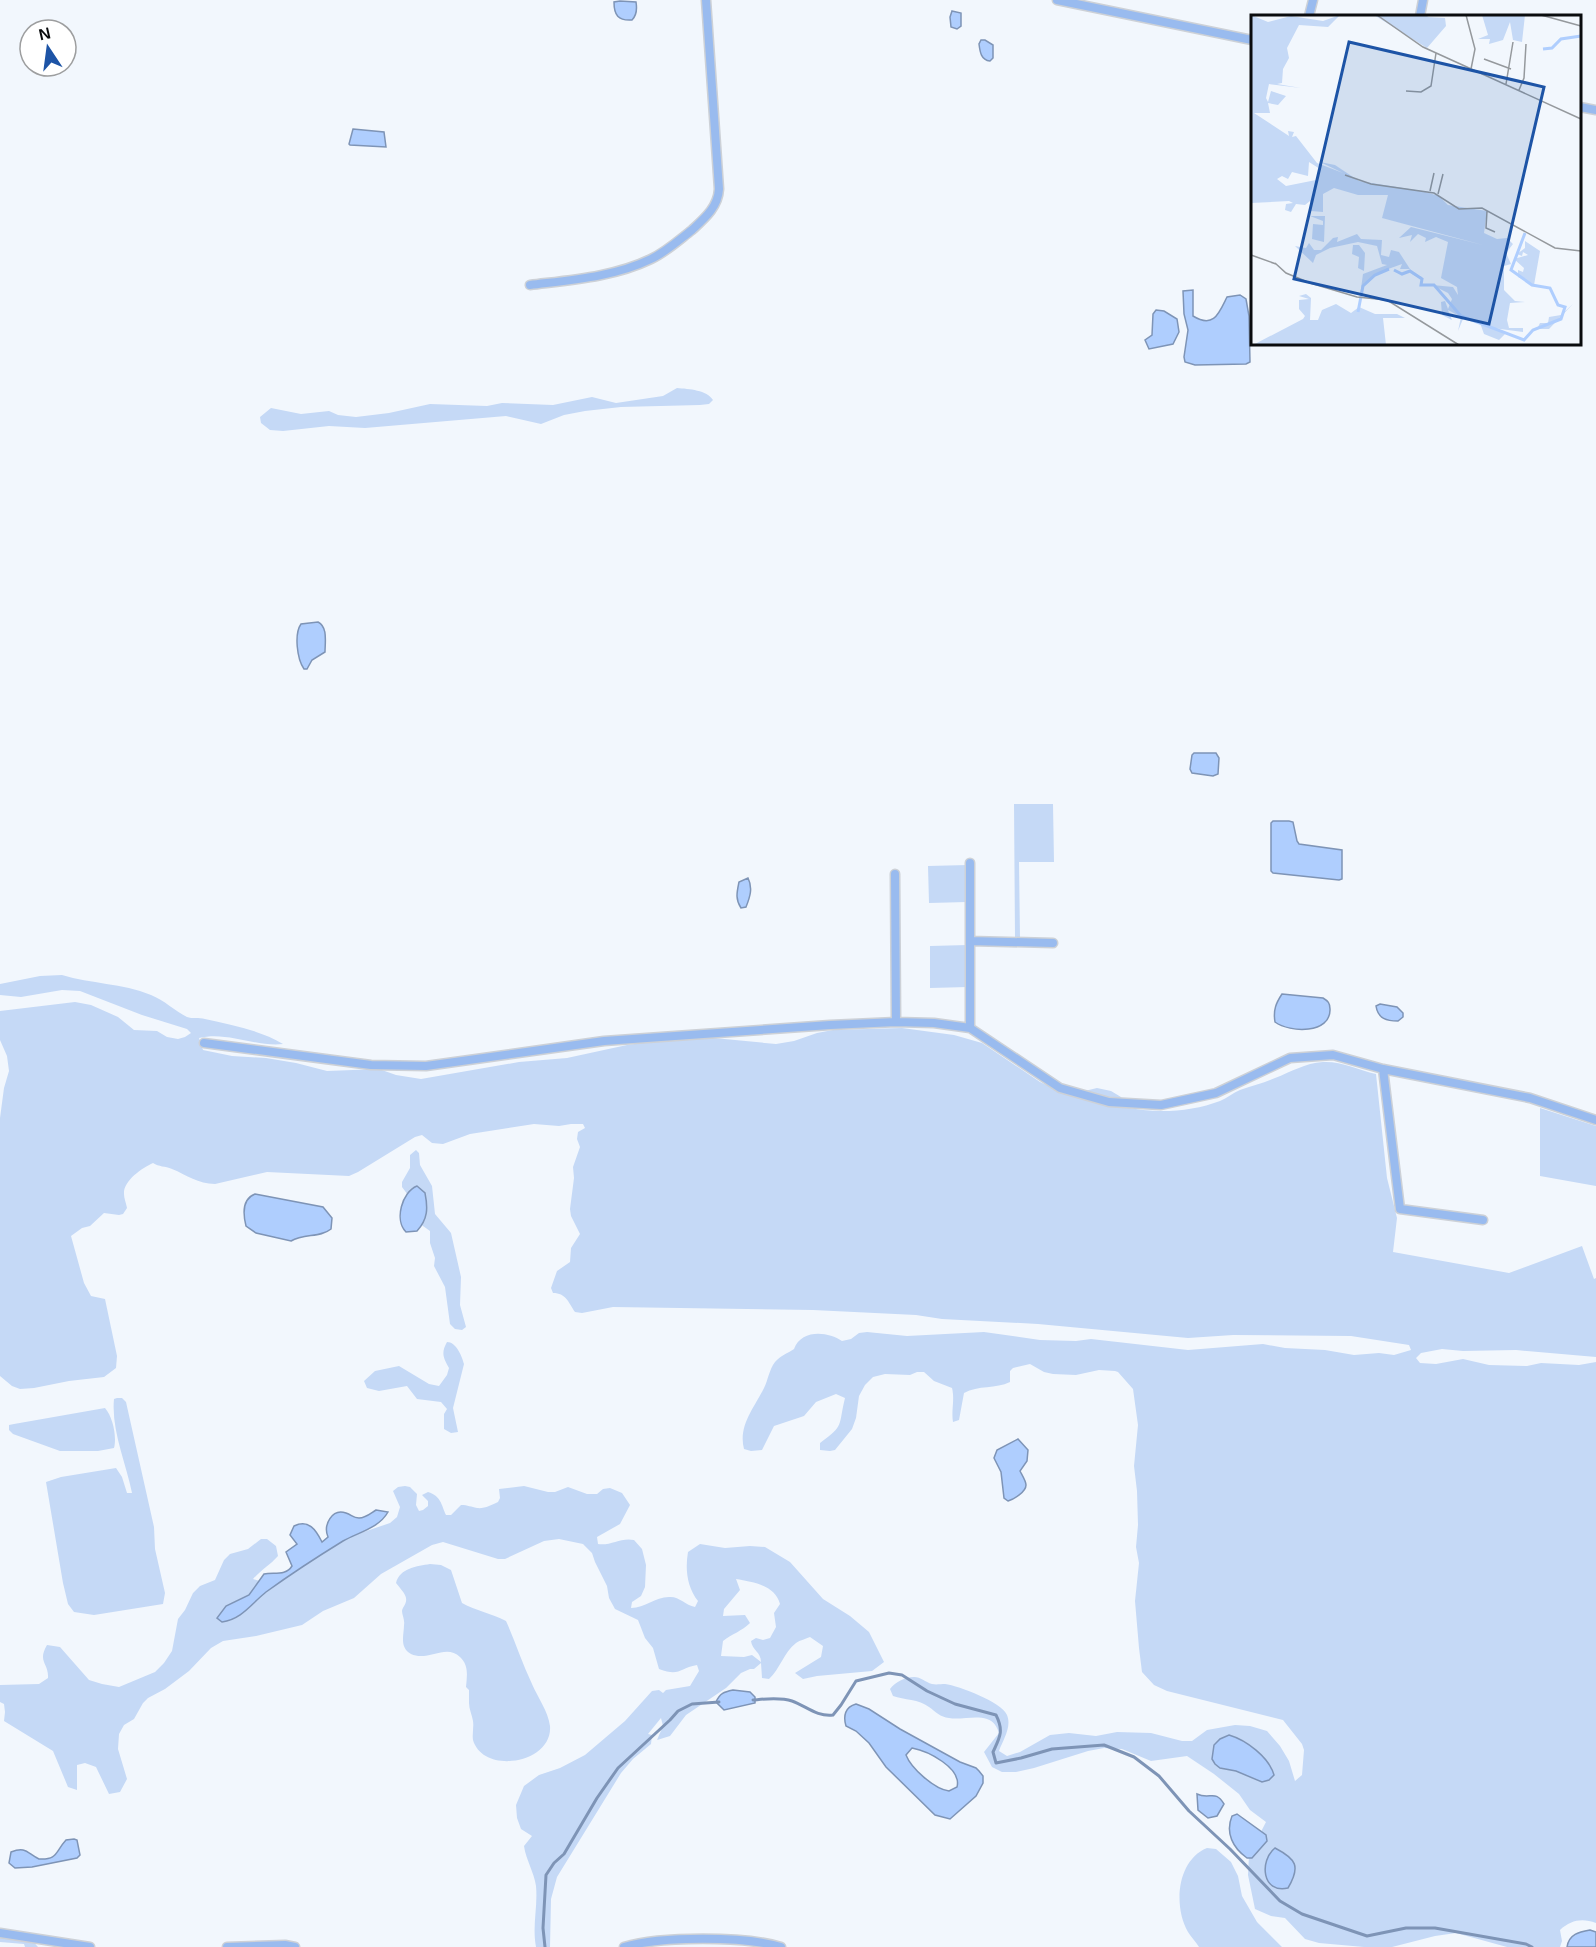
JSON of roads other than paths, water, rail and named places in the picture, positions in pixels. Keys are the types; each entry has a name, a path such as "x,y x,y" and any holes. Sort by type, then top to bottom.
{"street":[{"path":"530,285 610,273 651,260 675,244 713,208 718,200 706,0"},
{"path":"1057,0 1251,40"},
{"path":"1309,15 1313,0"},
{"path":"1420,15 1423,0"},
{"path":"1581,107 1596,110"},
{"path":"970,863 970,1028"},
{"path":"895,874 896,1022"},
{"path":"970,941 1053,943"},
{"path":"204,1043 370,1065 426,1066 604,1041 896,1022 934,1023 970,1028 1060,1088 1109,1102 1161,1104 1216,1093 1290,1059 1333,1055 1383,1069 1530,1098 1596,1120"},
{"path":"1383,1069 1400,1209 1483,1220"},
{"path":"0,1933 90,1947"},
{"path":"624,1947 661,1941 718,1939 760,1942 781,1947"},
{"path":"227,1947 285,1945 295,1947"}],"waterway":[{"path":"753,1700 787,1700 817,1713 833,1715 856,1681 889,1673 902,1675 927,1691 955,1704 996,1715 1000,1730 993,1752 996,1763 1052,1749 1104,1745 1134,1757 1159,1776 1189,1811 1230,1849 1280,1901 1302,1914 1367,1936 1406,1928 1435,1928 1532,1947"},
{"path":"545,1947 543,1928 546,1875 564,1854 597,1798 618,1768 678,1711 692,1704 719,1702"}]}
